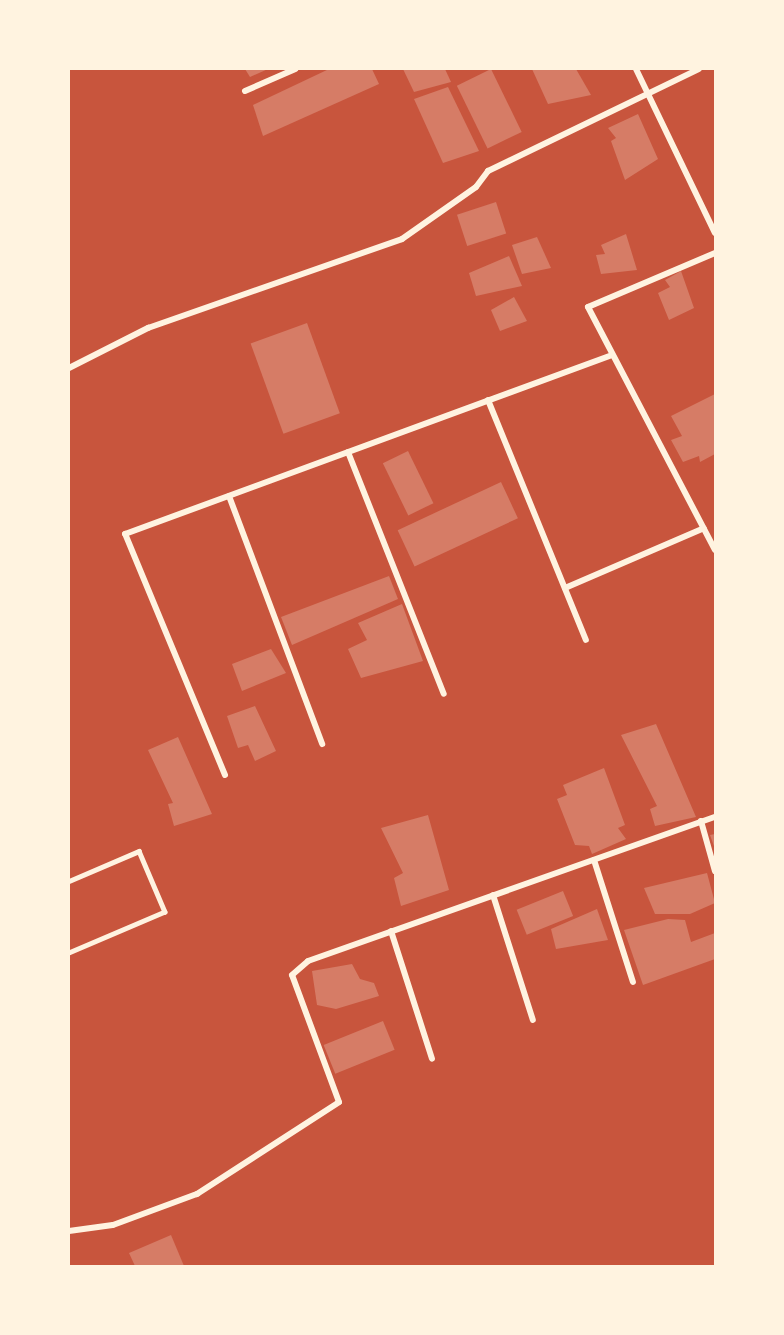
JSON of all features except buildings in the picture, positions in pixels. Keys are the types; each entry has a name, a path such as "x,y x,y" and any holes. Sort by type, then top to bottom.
{"street":[{"path":"245,91 295,69"},
{"path":"636,69 715,233"},
{"path":"69,368 148,328 402,238 476,187 488,171 699,69"},
{"path":"715,253 588,307 715,550"},
{"path":"225,775 125,534 612,355"},
{"path":"488,400 586,640"},
{"path":"348,452 444,694"},
{"path":"229,495 322,744"},
{"path":"565,588 704,528"},
{"path":"69,1231 113,1225 197,1194 339,1102 292,975 308,961 715,817"},
{"path":"701,821 715,871"},
{"path":"594,860 633,982"},
{"path":"493,895 533,1020"},
{"path":"391,931 432,1059"}],"lane":[{"path":"69,881 140,851 165,912 69,953"}]}
